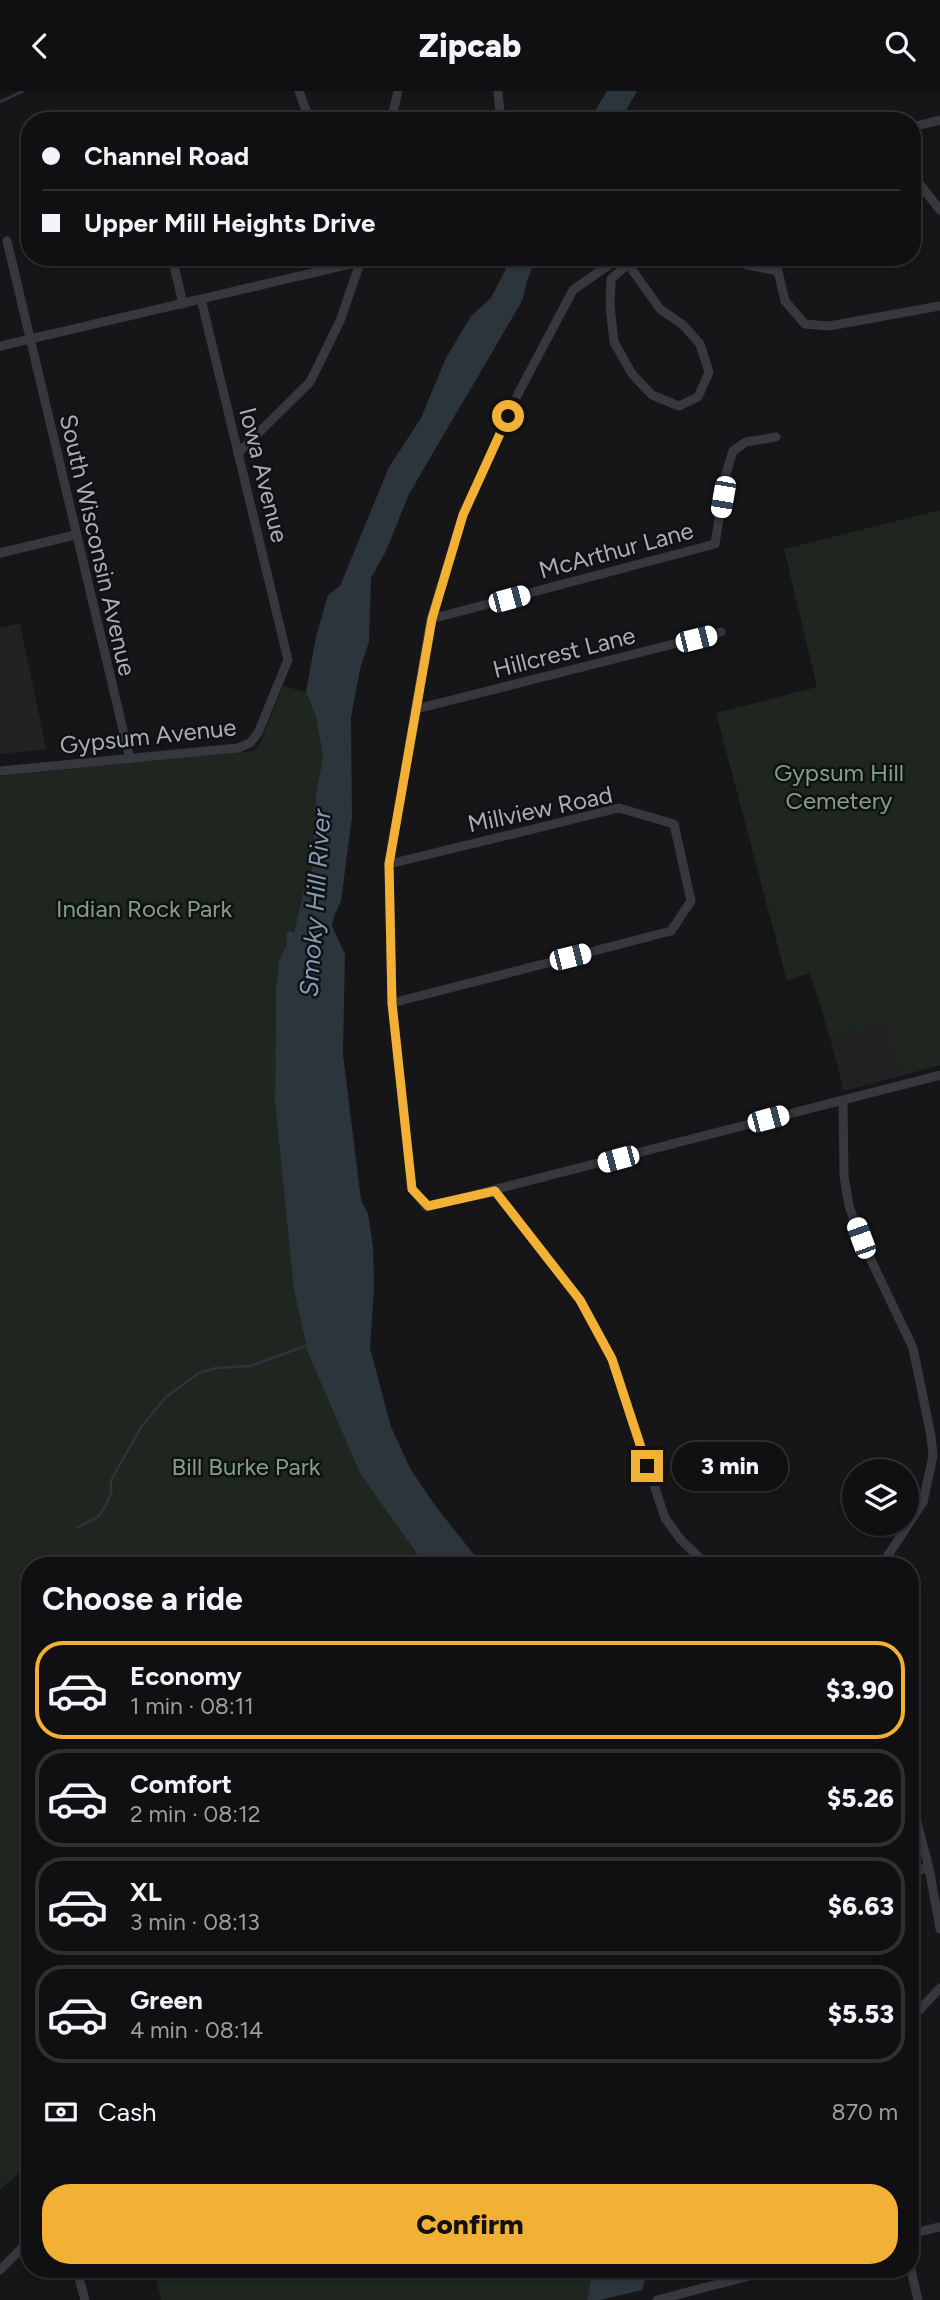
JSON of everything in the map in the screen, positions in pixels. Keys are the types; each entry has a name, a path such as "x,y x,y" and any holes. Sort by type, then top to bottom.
{"street":[{"path":"299,91 307,112"},
{"path":"393,112 398,91"},
{"path":"498,91 500,112"},
{"path":"921,125 940,120"},
{"path":"921,186 940,210"},
{"name":"South Wisconsin Avenue","path":"7,241 130,759"},
{"path":"174,266 183,305"},
{"path":"0,346 183,305 333,266"},
{"path":"238,453 310,382 340,321 359,266"},
{"path":"607,266 573,290 519,392 463,515 432,619 389,864 392,1003 412,1189 428,1206 940,1075"},
{"path":"626,266 611,279 610,306 614,342 632,374 652,395 679,407 698,397 709,372 700,344 683,325 660,309 629,266"},
{"path":"752,266 778,271 785,302 805,324 829,326 940,306"},
{"name":"Iowa Avenue","path":"201,299 288,660"},
{"name":"McArthur Lane","path":"432,619 715,544 726,474 733,451 746,442 776,437"},
{"path":"0,552 75,535"},
{"name":"Hillcrest Lane","path":"416,709 721,632"},
{"name":"Gypsum Avenue","path":"0,771 238,748 250,743 258,733 288,660"},
{"name":"Millview Road","path":"389,864 619,808 674,824 691,901 671,931 392,1003"},
{"path":"843,1100 844,1176 849,1206 861,1238 913,1348 933,1456 923,1501 887,1557"},
{"path":"495,1191 580,1300 612,1359 665,1518 681,1540 699,1557"},
{"path":"919,1830 940,1929"},
{"path":"919,1870 929,1868"},
{"path":"919,2010 940,1988"},
{"path":"919,2232 940,2227"},
{"path":"0,2270 21,2250"},
{"path":"79,2278 85,2300"},
{"path":"657,2300 740,2278"},
{"path":"913,2278 918,2300"}],"shaded area":[{"path":"20,623 46,749 0,754 0,628"},
{"path":"886,1023 901,1076 844,1091 830,1038"}],"green space":[{"name":"Gypsum Hill Cemetery","path":"940,510 940,1065 901,1076 886,1023 830,1038 810,973 787,981 716,713 817,687 784,549"},
{"name":"Indian Rock Park","path":"283,686 306,692 316,717 323,757 316,794 312,870 304,890 294,933 279,961 276,987 275,1102 294,1291 308,1353 360,1472 418,1557 21,1557 21,2168 0,2190 0,776 253,751 260,744"},
{"path":"156,2278 591,2278 587,2300 161,2300"}],"water":[{"path":"607,91 637,91 625,112 594,112"},
{"name":"Smoky Hill River","path":"507,266 533,266 522,301 409,494 386,551 371,578 369,642 360,669 351,718 352,817 341,901 332,926 345,954 343,1055 361,1200 368,1214 373,1247 374,1289 370,1348 391,1427 411,1470 476,1557 419,1557 360,1473 308,1353 294,1291 275,1102 276,987 279,961 287,944 286,936 288,931 294,933 304,890 312,870 316,794 323,757 316,717 306,692 316,637 328,595 340,586 389,467 421,418 445,360 471,316 491,298"},
{"path":"591,2278 646,2278 642,2290 600,2300 587,2300"}],"waterway":[{"path":"0,102 23,91"},
{"path":"77,1528 98,1517 111,1494 111,1481 119,1466 142,1426 166,1397 199,1373 216,1368 250,1366 308,1345"}],"route":[{"path":"508,416 463,515 432,619 389,864 392,1003 412,1189 428,1206 495,1191 580,1300 612,1359 647,1466"}],"park label":[{"name":"Bill Burke Park","path":"246,1466"}]}
